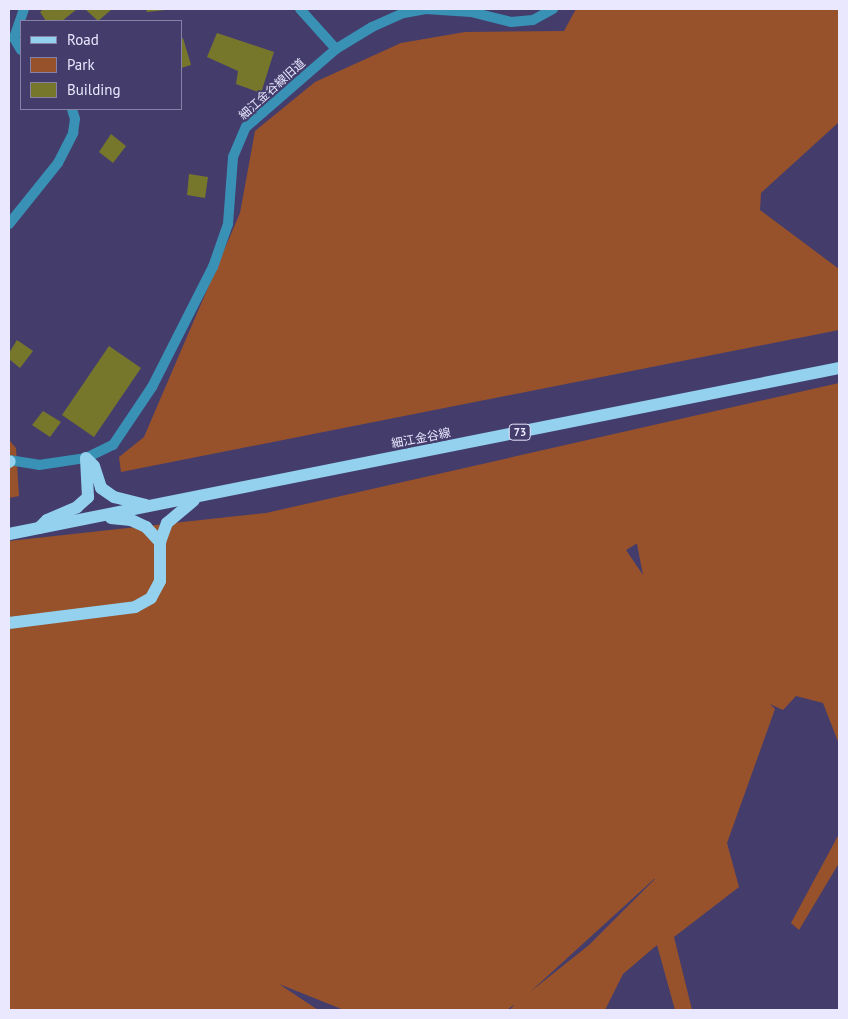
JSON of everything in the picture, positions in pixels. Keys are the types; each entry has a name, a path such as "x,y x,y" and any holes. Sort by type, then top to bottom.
{"main road":[{"name":"細江金谷線","path":"9,534 37,530 839,368"},
{"path":"86,458 94,466 101,488 114,497 150,506"},
{"path":"37,530 47,520 77,507 88,496 86,458"},
{"path":"9,623 135,606 151,598 160,581 160,542 167,523 181,509 200,496"},
{"path":"98,517 131,520 146,527 160,542"}],"street":[{"path":"300,9 336,49"},
{"name":"細江金谷線旧道","path":"9,461 38,465 86,458 113,445 152,387 213,267 228,224 233,157 246,127 336,49 372,27 404,14 426,10 470,12 511,22 533,20 553,9"},
{"path":"20,21 14,38 20,48"},
{"path":"9,224 58,163 73,133 76,119 72,110"}],"green space":[{"path":"576,9 839,9 839,122 761,193 760,210 839,269 839,330 121,472 119,457 144,437 240,213 255,131 315,82 401,43 465,32 564,31"},
{"path":"839,383 839,744 823,703 796,696 783,710 770,704 775,709 727,843 739,887 674,937 692,1010 675,1010 657,945 623,974 605,1010 510,1010 515,1004 507,1010 344,1010 279,984 318,1010 9,1010 9,541 266,513","holes":["637,544 643,575 626,550","654,879 589,945 530,992"]},
{"path":"9,440 16,448 19,496 9,498"},
{"path":"839,834 839,863 799,930 791,923"}],"building":[{"path":"44,9 77,9 63,20 45,20 40,12"},
{"path":"85,9 111,10 99,20"},
{"path":"146,9 166,9 166,10 147,12"},
{"path":"217,33 274,52 261,93 236,84 238,71 207,57"},
{"path":"182,38 191,65 182,68"},
{"path":"111,134 126,146 113,163 99,152"},
{"path":"189,174 208,177 205,198 187,195"},
{"path":"17,340 33,351 20,368 9,359 9,353"},
{"path":"109,346 141,368 94,437 62,415"},
{"path":"43,411 61,422 50,437 32,425"}]}
